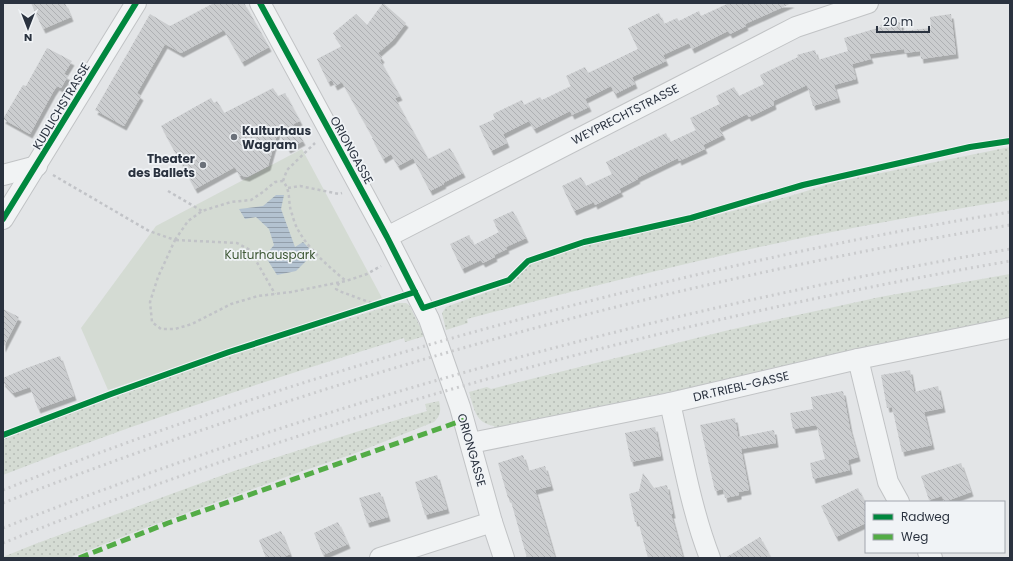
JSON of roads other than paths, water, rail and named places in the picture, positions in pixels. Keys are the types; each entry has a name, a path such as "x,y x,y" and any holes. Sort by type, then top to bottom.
{"street":[{"name":"KUDLICHSTRASSE","path":"3,219 136,3"},
{"name":"WEYPRECHTSTRASSE","path":"387,237 796,27 866,3"},
{"name":"ORIONGASSE","path":"267,5 329,132 387,237 429,319 460,407 492,522 504,558"},
{"path":"3,175 37,166"},
{"name":"DR.TRIEBL-GASSE","path":"471,443 670,403 858,359 1010,328"},
{"path":"858,359 888,482 898,501"},
{"path":"670,403 695,509 702,536 710,558"},
{"path":"380,558 492,522"}],"water":[{"path":"276,195 284,195 281,209 295,247 303,242 314,253 296,271 277,275 265,256 274,245 269,229 256,217 245,219 239,209 263,206"}],"railway":[{"path":"3,490 204,415 409,350 604,297 720,269 835,244 1010,212"},
{"path":"3,503 126,457 249,414 374,374 499,338 626,305 753,275 881,248 1010,225"},
{"path":"3,528 125,482 249,439 374,399 499,363 626,329 753,299 1010,249"},
{"path":"3,543 125,496 249,453 373,412 499,376 626,342 753,312 881,285 1010,261"}],"place":[{"name":"Kulturhaus Wagram","path":"234,137"},
{"name":"Theater des Ballets","path":"203,165"}],"park label":[{"name":"Kulturhauspark","path":"270,254"}]}
